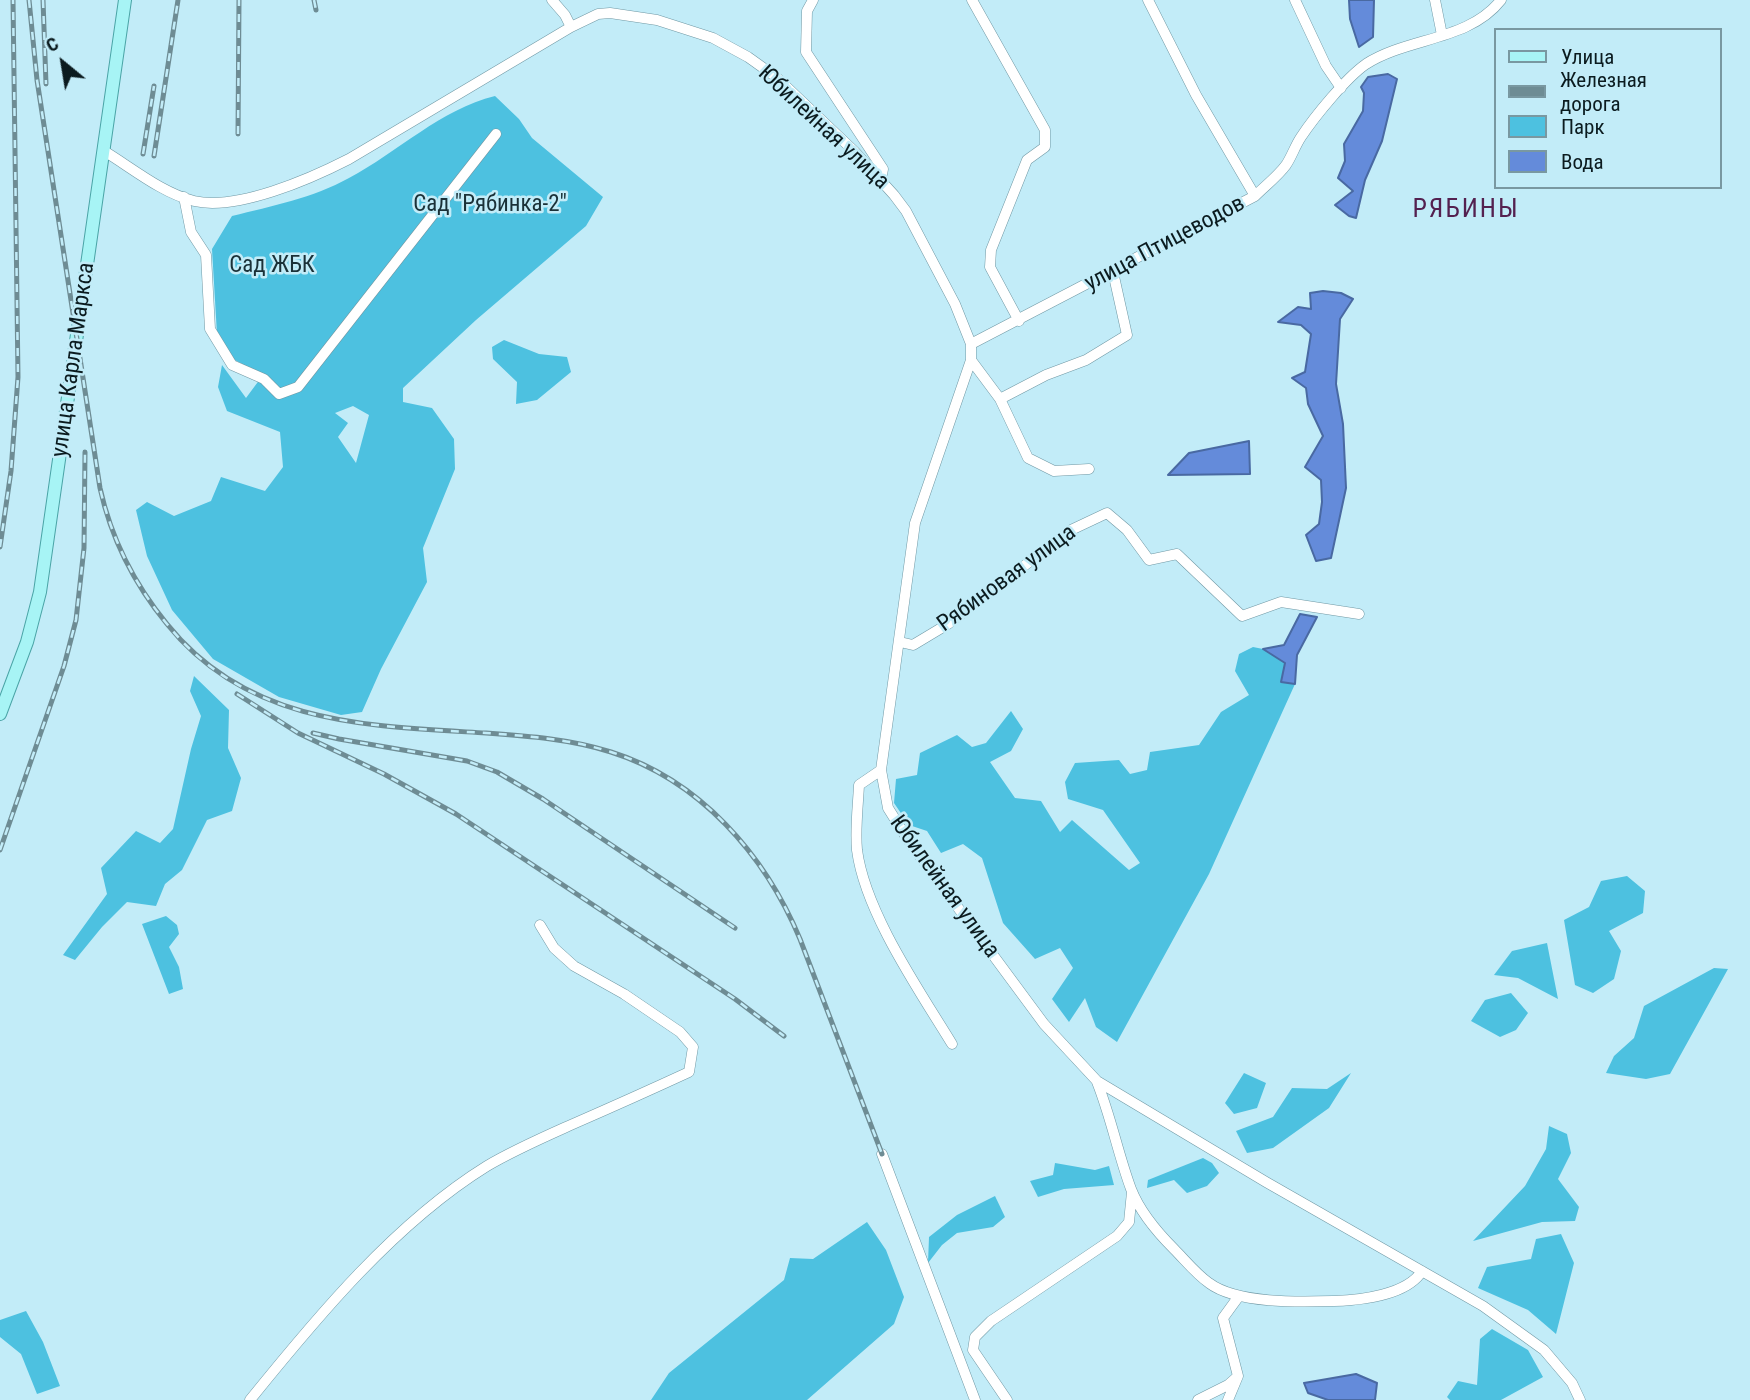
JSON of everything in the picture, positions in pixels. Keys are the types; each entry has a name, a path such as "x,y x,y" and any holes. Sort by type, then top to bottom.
{"main road":[{"name":"улица Карла Маркса","path":"0,715 27,642 40,592 125,0"}],"street":[{"path":"552,0 571,27"},
{"path":"813,0 807,11 806,52 883,169 881,180"},
{"path":"972,0 1045,130 1045,146 1027,160 991,250 990,267 1018,321"},
{"path":"1147,0 1196,95 1255,196"},
{"path":"1295,0 1326,66 1341,88"},
{"path":"1435,0 1442,35"},
{"name":"улица Птицеводов","path":"971,344 1255,196 1285,166 1302,136 1352,75 1368,63 1411,45 1469,26 1495,8 1501,0"},
{"name":"Юбилейная улица","path":"104,151 184,198 206,203 249,197 324,172 571,27 598,14 623,14 657,20 713,38 748,57 776,77 855,152 906,211 955,304 971,344 971,360 915,523 881,770 888,808 908,840 1044,1024 1097,1081 1483,1306 1544,1350 1572,1383 1580,1400"},
{"path":"184,198 191,232 206,254 210,329 232,365 264,379 279,394 298,387 496,134"},
{"path":"1000,398 1046,375 1086,360 1127,335 1113,272"},
{"path":"971,360 1000,398 1028,458 1054,471 1089,469"},
{"name":"Рябиновая улица","path":"900,642 913,645 948,624 1071,530 1107,513 1127,530 1149,560 1177,554 1242,616 1281,602 1359,614"},
{"path":"881,770 859,785 857,849 865,885 880,920 952,1044"},
{"path":"250,1400 310,1325 399,1235 436,1203 487,1166 540,1139 689,1072 693,1047 680,1032 624,994 574,966 554,948 540,925"},
{"path":"1097,1081 1132,1191 1147,1219 1209,1284 1239,1296 1304,1302 1339,1301 1370,1297 1415,1282 1422,1271"},
{"path":"881,1154 975,1400"},
{"path":"1007,1400 973,1350 975,1337 991,1321 1117,1236 1129,1222 1132,1191"},
{"path":"1228,1400 1238,1376 1223,1318 1239,1296"},
{"path":"1198,1400 1228,1385 1238,1376"}],"green space":[{"path":"495,96 519,119 532,138 603,197 586,226 476,320 403,388 403,402 432,408 454,439 455,469 423,548 427,582 381,669 362,712 341,715 279,697 213,659 172,610 147,556 136,510 147,502 174,516 211,501 221,477 265,491 283,467 280,432 227,411 218,387 222,365 246,398 263,375 231,358 217,334 212,249 232,216 292,201 335,185 367,168 438,121 475,102","holes":["353,406 369,415 356,463 338,437 348,423 335,413"]},
{"path":"504,340 539,354 567,357 571,372 537,400 516,404 517,382 493,359 492,347"},
{"path":"1253,647 1263,649 1285,663 1281,682 1295,684 1209,874 1117,1042 1096,1027 1085,998 1069,1022 1052,999 1073,968 1060,948 1035,959 1003,923 982,858 963,844 941,853 927,831 909,825 894,803 896,779 917,775 920,753 957,735 972,747 986,743 1011,711 1023,729 1011,751 990,762 1015,798 1041,801 1060,832 1072,820 1129,870 1140,863 1103,810 1068,799 1065,782 1075,763 1119,760 1130,774 1147,770 1150,752 1199,745 1221,712 1249,695 1235,671 1239,654"},
{"path":"194,676 229,710 228,748 241,778 232,811 207,820 182,870 165,884 156,906 127,902 75,960 63,955 107,894 101,868 136,831 160,843 173,829 201,716 190,691"},
{"path":"1627,876 1645,891 1643,913 1609,931 1621,951 1614,979 1593,993 1575,985 1564,920 1589,907 1601,881"},
{"path":"166,916 177,925 179,934 169,947 179,967 183,989 169,994 142,924"},
{"path":"1547,943 1558,999 1518,978 1494,975 1512,951"},
{"path":"1714,968 1728,969 1670,1074 1646,1079 1606,1073 1614,1056 1634,1038 1644,1006"},
{"path":"1511,993 1528,1013 1516,1030 1500,1037 1471,1021 1485,1000"},
{"path":"1244,1073 1266,1083 1257,1108 1234,1114 1225,1103"},
{"path":"1351,1073 1329,1108 1273,1148 1247,1153 1236,1131 1273,1117 1292,1088 1327,1089"},
{"path":"1549,1126 1567,1134 1571,1153 1558,1179 1579,1207 1575,1221 1542,1222 1473,1241 1525,1186 1546,1149"},
{"path":"1203,1158 1212,1163 1219,1173 1207,1186 1187,1193 1174,1180 1147,1188 1148,1180"},
{"path":"1055,1163 1095,1170 1109,1166 1114,1185 1064,1189 1038,1197 1030,1181 1053,1175"},
{"path":"995,1196 1005,1217 993,1227 957,1233 942,1245 928,1263 929,1237 957,1215"},
{"path":"867,1222 886,1250 904,1297 894,1324 807,1400 651,1400 669,1373 784,1280 790,1258 813,1259"},
{"path":"1561,1234 1574,1263 1556,1334 1528,1310 1478,1288 1487,1267 1531,1259 1536,1239"},
{"path":"26,1311 43,1342 60,1386 37,1394 21,1354 0,1337 0,1320"},
{"path":"1492,1329 1528,1350 1543,1377 1501,1400 1450,1400 1447,1397 1458,1381 1477,1385 1480,1339"}],"water":[{"path":"1349,0 1374,0 1373,37 1359,47 1350,19"},
{"path":"1388,74 1397,79 1382,141 1365,180 1356,218 1335,205 1353,191 1338,178 1345,161 1344,144 1363,111 1364,93 1361,87 1368,77"},
{"path":"1310,293 1341,293 1353,299 1340,319 1336,384 1343,424 1346,488 1331,558 1316,561 1306,535 1319,524 1321,480 1305,467 1323,436 1308,404 1306,388 1292,378 1305,372 1311,334 1301,325 1278,322 1298,307 1311,309"},
{"path":"1249,441 1250,474 1168,475 1189,453"},
{"path":"1300,614 1317,617 1297,655 1295,684 1281,682 1285,663 1263,649 1284,645"},
{"path":"1356,1374 1377,1383 1375,1400 1328,1400 1308,1393 1304,1383"}],"railway":[{"path":"0,547 11,471 18,377 13,0"},
{"path":"29,0 37,80 100,488 118,543 155,609 199,657 234,683 272,701 312,714 354,722 533,737 596,748 643,765 673,781 701,801 726,824 748,850 785,908 800,939 882,1154"},
{"path":"43,0 46,84"},
{"path":"154,156 178,0"},
{"path":"238,134 239,0"},
{"path":"314,0 316,10"},
{"path":"143,154 154,86"},
{"path":"0,850 64,666 76,620 84,548 85,452"},
{"path":"237,694 298,733 384,774 456,814 735,999 784,1036"},
{"path":"313,733 467,761 497,772 543,799 735,928"}],"district":[{"name":"РЯБИНЫ","path":"1466,210"}],"park label":[{"name":"Сад \"Рябинка-2\"","path":"490,205"},
{"name":"Сад ЖБК","path":"272,266"}]}
